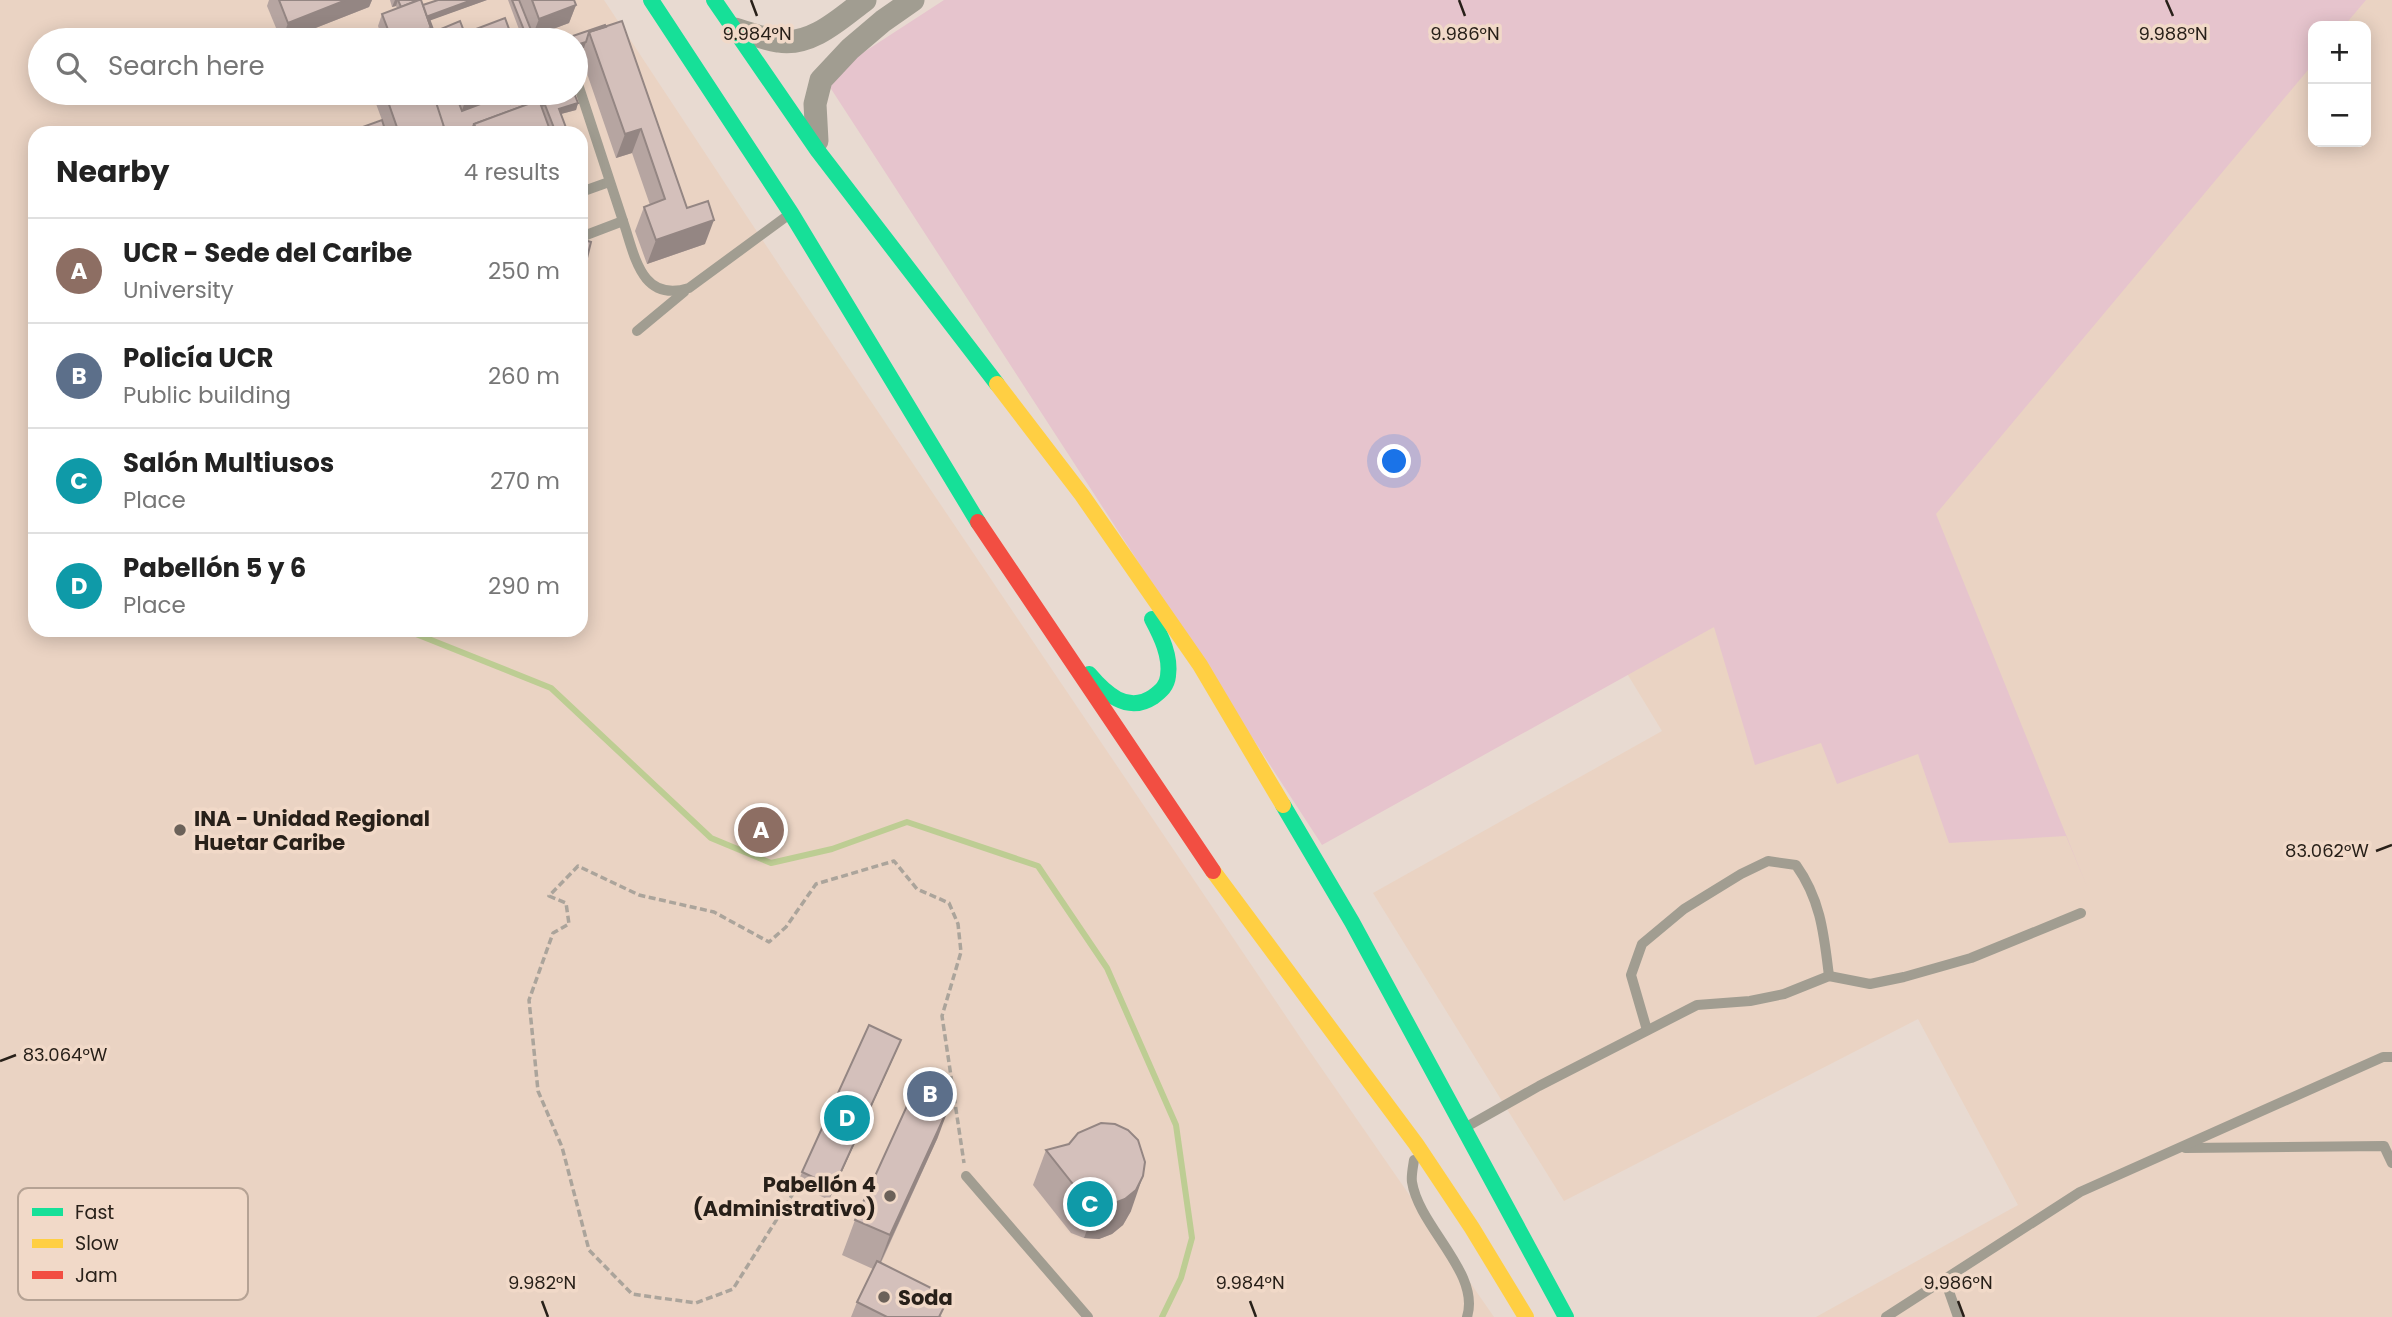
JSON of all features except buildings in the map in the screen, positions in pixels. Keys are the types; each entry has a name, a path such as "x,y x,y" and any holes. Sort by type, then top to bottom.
{"highway":[{"path":"651,0 791,213 995,550 1235,903 1416,1143 1526,1317"},
{"path":"715,0 818,151 1082,495 1200,665 1274,787 1402,1013 1462,1129 1566,1317"},
{"path":"995,550 1109,696 1122,702 1149,701 1162,690 1168,679 1164,643 1082,495"}],"street":[{"path":"734,28 779,42 797,40 824,31 865,0"},
{"path":"818,151 815,104 821,80 850,49 913,0"}],"lane":[{"path":"585,105 638,267 646,281 660,290 674,293 689,288"},
{"path":"588,190 609,182"},
{"path":"637,331 689,288 791,213"},
{"path":"588,234 623,221"},
{"path":"1647,1030 1631,975 1642,944 1684,909 1741,874 1769,861 1796,865 1811,886 1823,926 1829,976"},
{"path":"1462,1129 1697,1005 1749,1001 1784,994 1829,976 1870,984 1904,977 1970,958 2081,913"},
{"path":"1886,1317 2080,1192 2383,1057 2392,1057"},
{"path":"1416,1143 1412,1181 1423,1213 1464,1278 1471,1306 1467,1317"},
{"path":"2179,1148 2384,1146 2392,1163"},
{"path":"966,1176 1087,1317"},
{"path":"1945,1280 1958,1317"}],"path":[{"path":"794,1192 733,1289 696,1303 632,1294 589,1250 562,1147 538,1091 529,1000 553,933 569,925 566,903 549,896 578,866 639,895 714,912 769,942 786,927 816,884 894,861 917,889 949,903 958,924 961,952 943,1016 966,1176"}],"shaded area":[{"path":"0,0 604,0 785,274 1304,1043 1494,1317 0,1317"},
{"path":"944,0 2366,0 2348,21 2308,21 2308,70 1936,514 2088,889 2066,836 1949,843 1918,754 1837,784 1821,743 1755,765 1714,627 1322,845 824,78"},
{"path":"1717,0 2392,0 2392,1317 1816,1317 2018,1205 1918,1019 1564,1201 1373,893 1662,731 1266,80"}],"waterway":[{"path":"424,637 551,688 711,838 771,863 832,849 907,822 1038,866 1107,968 1176,1125 1192,1238 1181,1278 1162,1317"}],"traffic: fast":[{"path":"651,0 791,213 978,522"},
{"path":"714,0 818,151 997,384"},
{"path":"1089,674 1109,694 1126,702 1143,702 1159,693 1165,685 1169,669 1162,639 1152,619"},
{"path":"1283,805 1352,922 1566,1317"}],"traffic: slow":[{"path":"997,384 1082,495 1200,665 1283,805"},
{"path":"1213,871 1416,1144 1472,1228 1526,1317"}],"traffic: jam":[{"path":"978,522 1213,871"}],"place":[{"name":"INA - Unidad Regional Huetar Caribe","path":"180,830"},
{"name":"UCR - Sede del Caribe","path":"761,830"},
{"name":"Policía UCR","path":"930,1094"},
{"name":"Pabellón 5 y 6","path":"847,1118"},
{"name":"Pabellón 4 (Administrativo)","path":"890,1196"},
{"name":"Salón Multiusos","path":"1090,1204"},
{"name":"Soda","path":"884,1297"}]}
